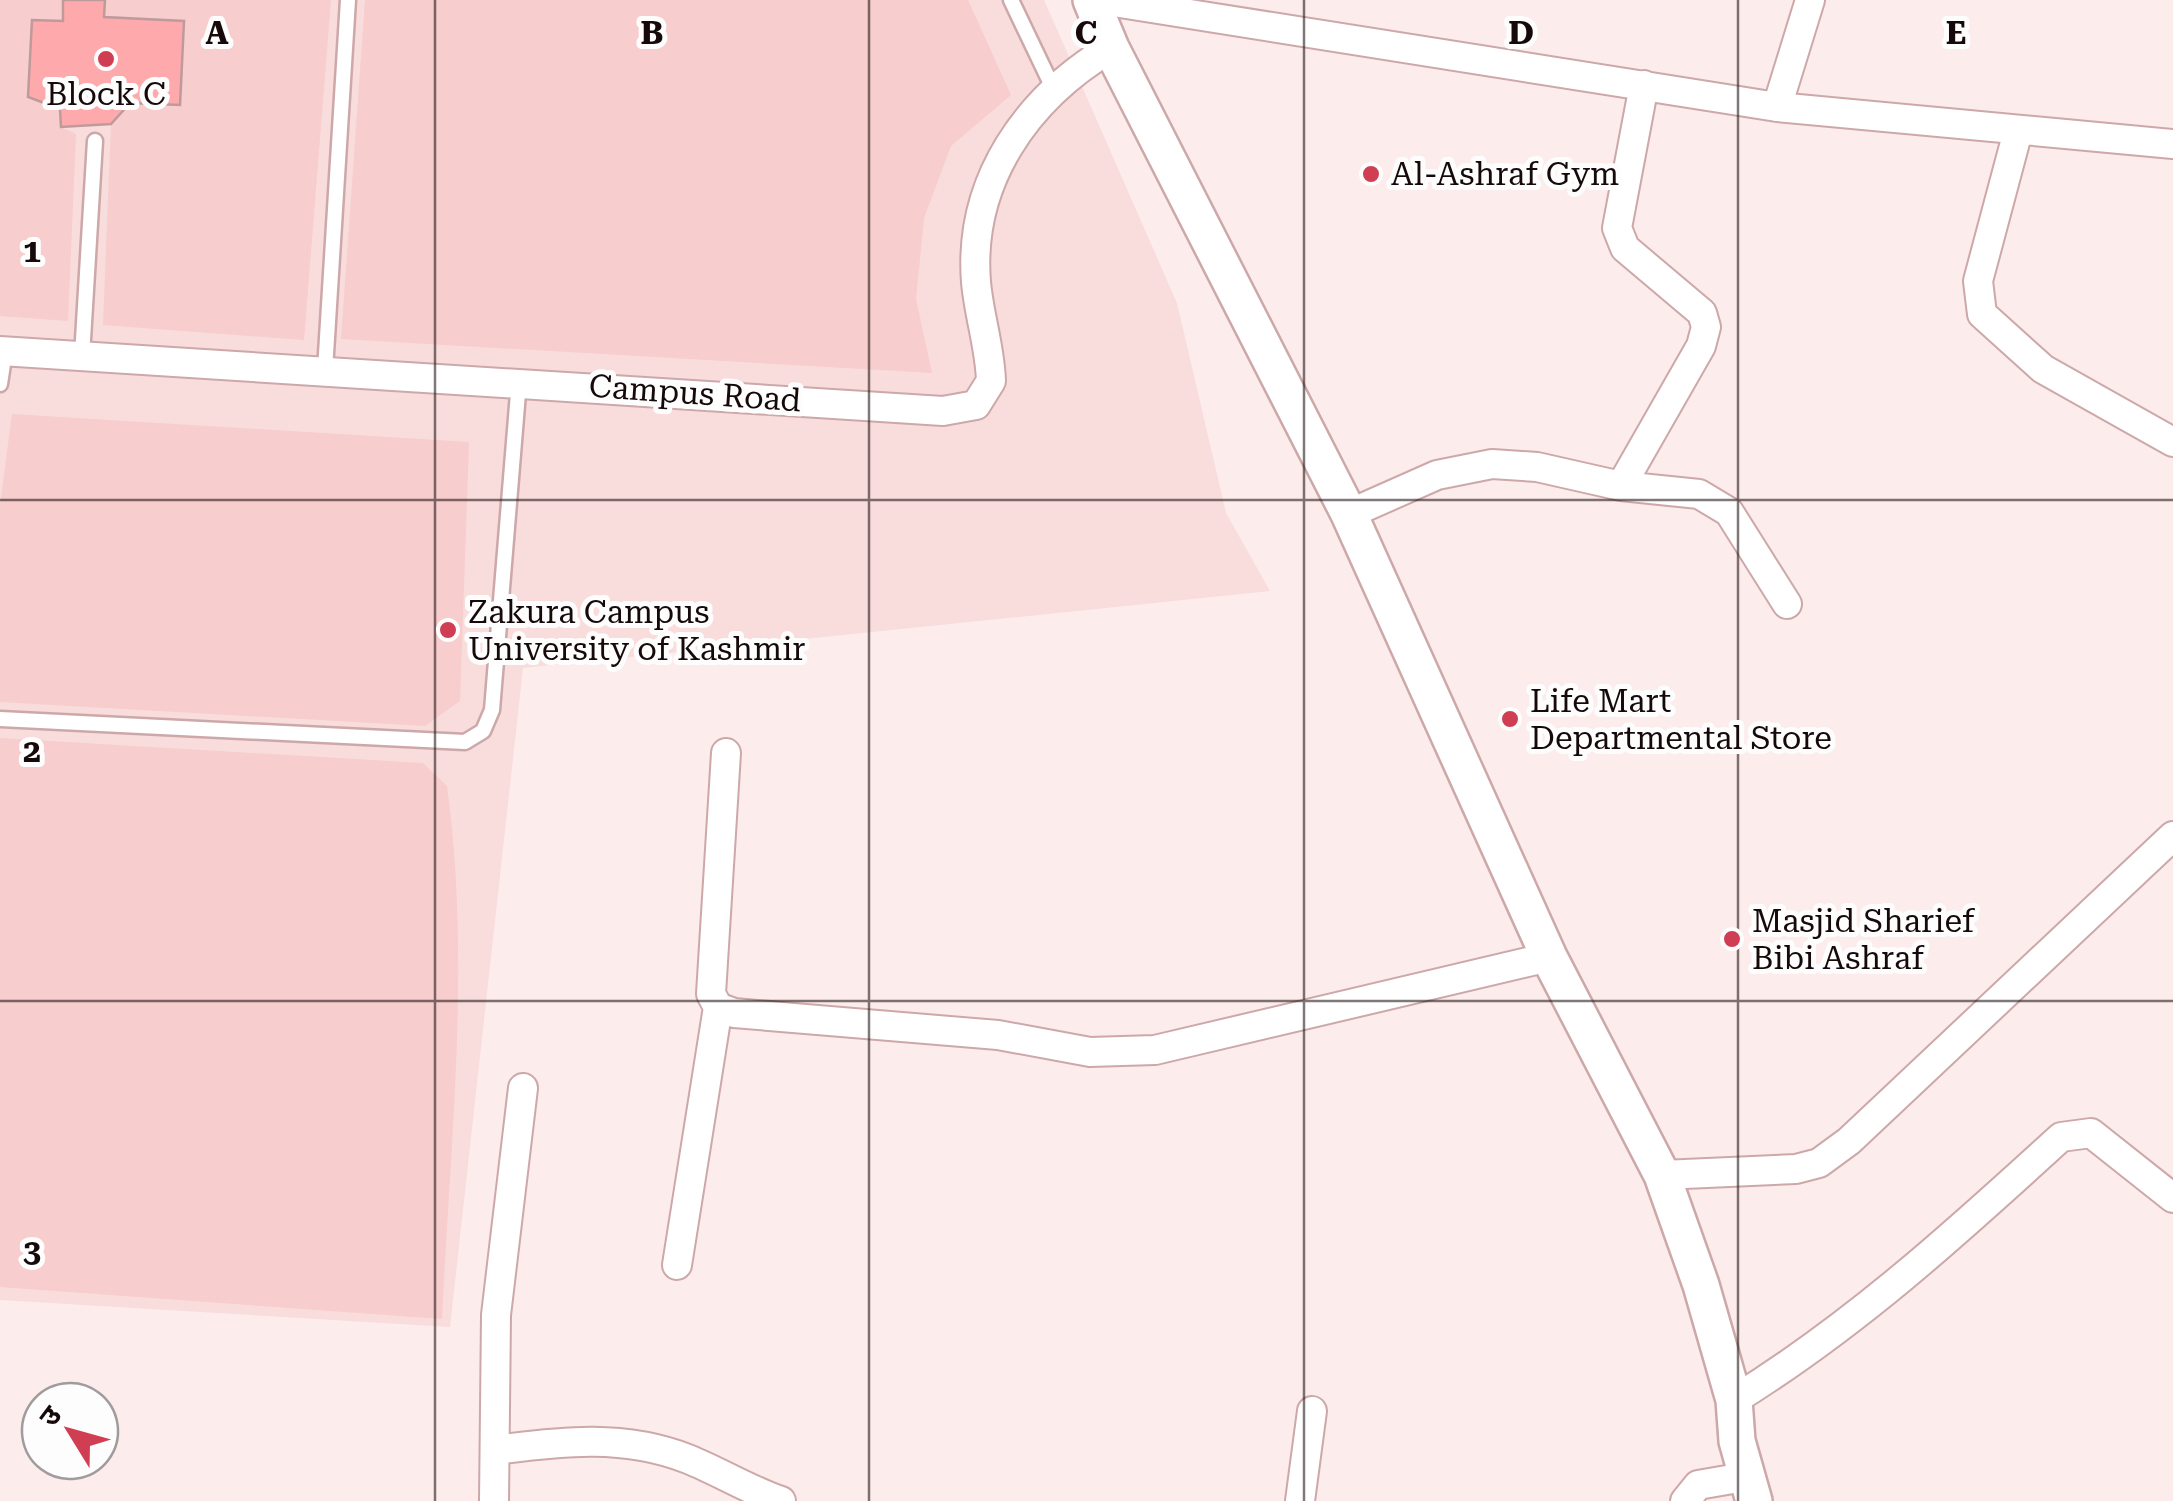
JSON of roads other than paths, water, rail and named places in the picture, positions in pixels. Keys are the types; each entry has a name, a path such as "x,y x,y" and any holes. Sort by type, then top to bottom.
{"street":[{"path":"1090,0 1349,514 1549,957 1662,1175 1702,1285 1734,1400 1749,1489 1698,1485 1685,1501"},
{"path":"1102,0 1777,107 2173,144"},
{"path":"1777,107 1810,0"},
{"name":"Campus Road","path":"2,351 519,380 943,411 976,405 991,381 976,279 982,208 1009,143 1053,88 1111,48"},
{"path":"1621,486 1701,346 1706,327 1702,314 1625,248 1617,228 1644,85"},
{"path":"2018,131 1978,281 1982,314 2043,369 2173,442"},
{"path":"1349,514 1437,475 1492,464 1538,467 1621,486 1714,500 1729,512 1786,604"},
{"path":"677,1265 718,1007 711,994 726,753"},
{"path":"1662,1175 1796,1169 1819,1163 1849,1141 2173,836"},
{"path":"718,1007 734,1013 998,1035 1121,1054 1549,957"},
{"path":"494,1501 496,1315 523,1088"},
{"path":"1734,1400 1812,1352 1884,1296 2061,1137 2091,1133 2173,1198"},
{"path":"1300,1501 1312,1410"},
{"path":"496,1450 570,1440 619,1442 684,1457 781,1501"}],"lane":[{"path":"325,370 348,0"},
{"path":"1011,0 1053,88"},
{"path":"82,356 95,142"},
{"path":"0,384 2,351"},
{"path":"0,719 465,742 483,731 492,710 519,380"}],"place":[{"name":"Block C","path":"106,59"},
{"name":"Al-Ashraf Gym","path":"1371,174"},
{"name":"Zakura Campus University of Kashmir","path":"448,630"},
{"name":"Life Mart Departmental Store","path":"1510,719"},
{"name":"Masjid Sharief Bibi Ashraf","path":"1732,939"}]}
